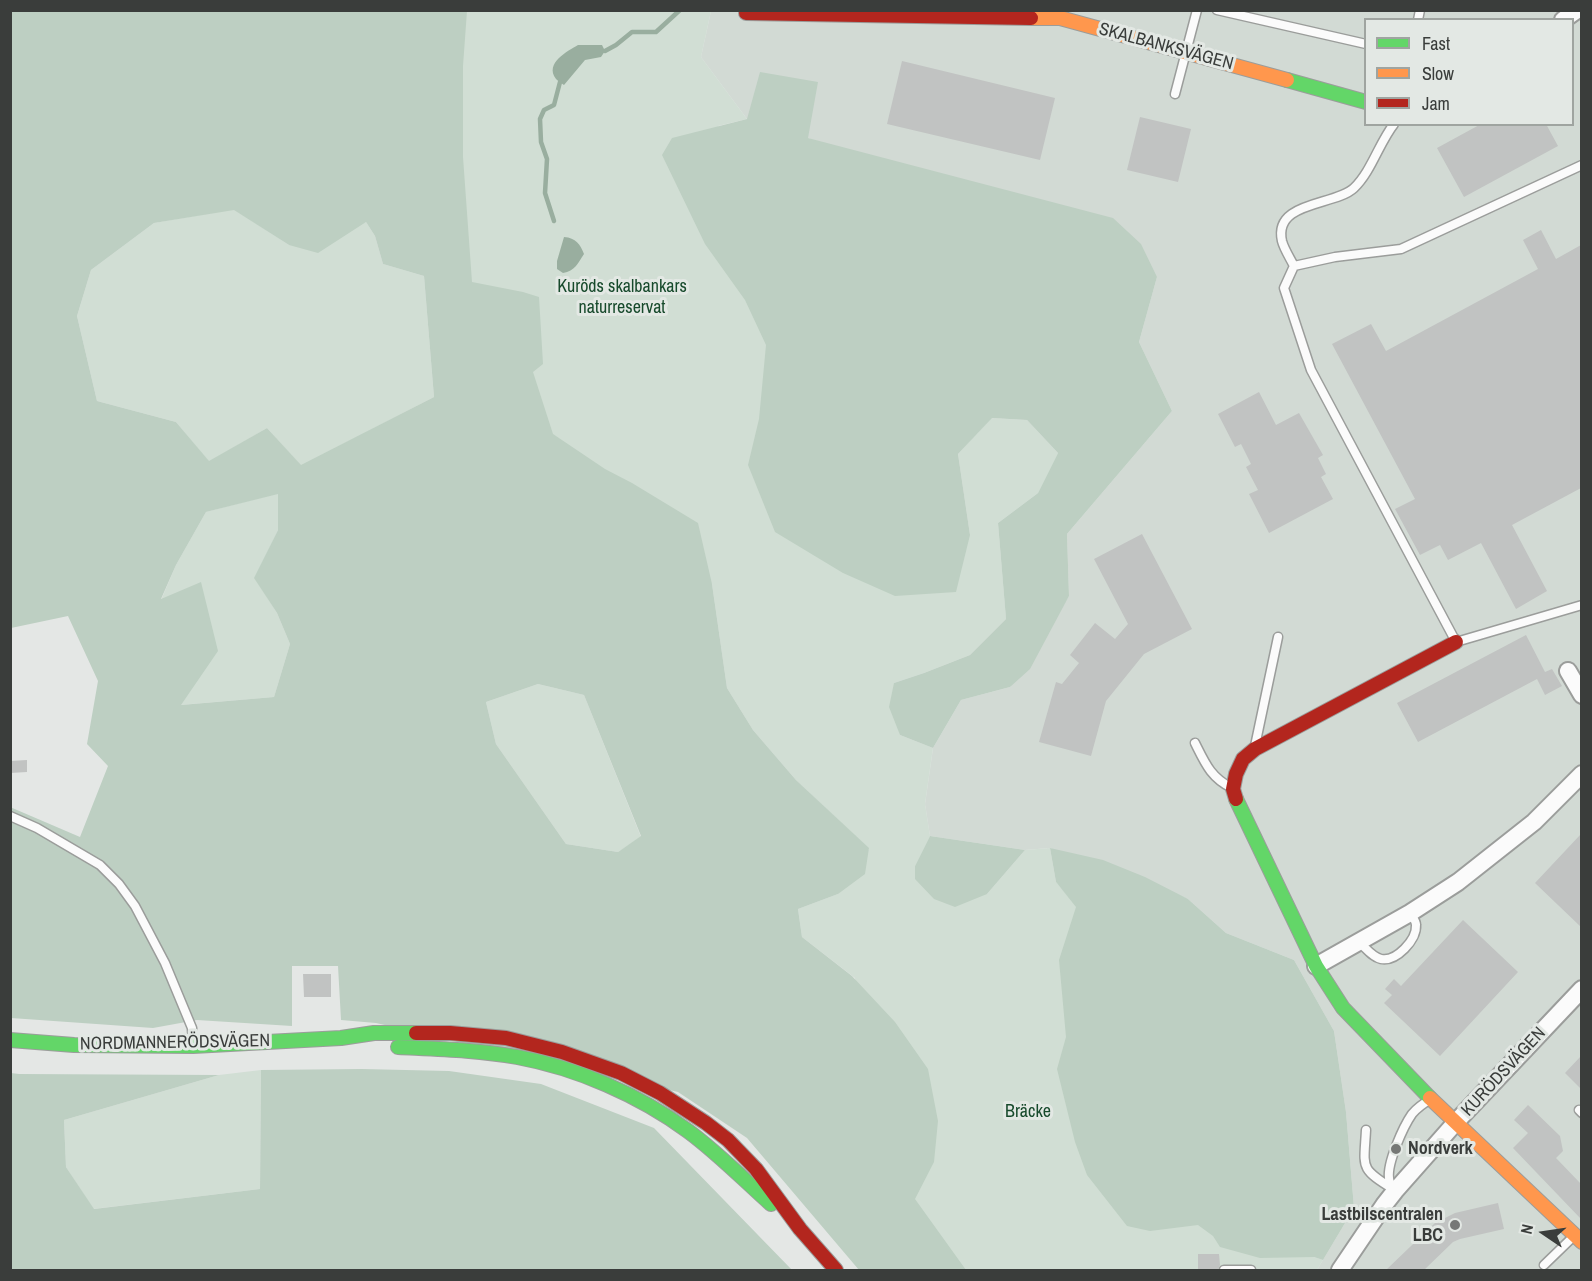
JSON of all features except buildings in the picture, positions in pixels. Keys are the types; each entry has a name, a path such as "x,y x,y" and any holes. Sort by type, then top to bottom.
{"street":[{"name":"SKALBANKSVÄGEN","path":"746,13 1060,18 1364,102"},
{"path":"1456,642 1255,749 1243,759 1236,774 1233,789 1237,804 1316,966 1343,1008 1431,1099 1578,1238"},
{"path":"1568,671 1581,695"},
{"path":"1316,966 1410,913 1458,882 1534,822 1581,774"},
{"name":"KURÖDSVÄGEN","path":"1341,1270 1395,1191 1581,988"},
{"name":"NORDMANNERÖDSVÄGEN","path":"10,1040 74,1045 193,1046 340,1038 374,1033 450,1033 506,1038 562,1052 621,1073 660,1093 728,1140 756,1169 800,1229 836,1270"},
{"name":"NORDMANNERÖDSVÄGEN","path":"340,1038 372,1045 495,1054 539,1062 593,1079 674,1121 707,1146 800,1229"}],"lane":[{"path":"1175,94 1197,10"},
{"path":"1217,10 1364,44"},
{"path":"1294,266 1282,241 1282,230 1286,220 1294,212 1307,205 1337,198 1354,187 1362,178 1393,126"},
{"path":"1294,266 1335,257 1401,249 1581,165"},
{"path":"1294,266 1284,288 1311,370 1456,642 1581,605"},
{"path":"1255,749 1278,637"},
{"path":"1195,743 1214,776 1219,782 1233,789"},
{"path":"10,816 37,828 100,865 119,884 135,906 165,963 192,1028 193,1046"},
{"path":"1359,942 1378,959 1385,960 1393,957 1412,941 1414,936 1416,926 1410,913"},
{"path":"1395,1191 1388,1177 1394,1153 1412,1114 1431,1099"},
{"path":"1366,1131 1364,1165 1370,1174 1395,1191"},
{"path":"1544,1266 1578,1238"},
{"path":"1224,1270 1251,1270"}],"shaded area":[{"path":"11,11 467,11 463,66 463,157 472,282 539,297 543,364 533,372 553,434 605,469 698,523 712,584 727,688 753,730 796,780 869,848 865,874 838,894 798,909 802,937 852,976 895,1022 928,1069 938,1121 934,1162 915,1199 966,1270 859,1270 747,1138 678,1092 376,1023 341,1020 338,966 292,966 292,1026 197,1020 153,1028 11,1018 10,807 80,837 108,766 87,744 98,681 68,616 11,628","holes":["234,210 289,245 318,253 366,222 375,236 383,264 424,276 434,397 301,465 267,428 209,461 176,422 97,401 77,316 91,270 154,223","278,494 278,530 254,578 277,613 290,644 274,697 181,705 218,651 201,582 161,599 176,565 206,512","538,684 584,695 641,836 618,852 566,844 496,744 486,702"]},
{"path":"711,11 1581,11 1581,1270 1317,1270 1354,1208 1346,1112 1334,1031 1294,960 1226,933 1188,899 1050,848 1025,850 930,836 925,804 933,748 961,700 1010,687 1069,596 1067,534 1172,411 1139,342 1157,277 808,138 747,119 701,57"},
{"path":"578,45 602,45 605,51 601,57 585,60 564,85 556,79 553,68 559,58"},
{"path":"760,72 818,82 808,138 1113,218 1141,244 1157,277 1139,342 1172,411 1067,534 1069,596 1030,669 1010,687 961,700 933,748 900,735 889,707 894,683 970,655 1006,619 998,523 1038,493 1058,453 1027,420 992,418 958,454 970,535 956,592 895,596 843,573 775,532 748,465 759,419 766,345 745,300 705,244 662,155 672,138 747,119"},
{"path":"564,237 577,242 584,254 573,268 563,273 557,269 557,261"},
{"path":"930,836 1025,850 987,894 955,907 934,899 915,879 915,866"},
{"path":"1050,848 1103,860 1145,877 1188,899 1226,933 1294,960 1334,1031 1346,1112 1354,1208 1323,1260 1314,1257 1260,1258 1220,1247 1213,1236 1198,1225 1150,1231 1127,1226 1087,1175 1075,1142 1057,1069 1066,1037 1059,960 1076,907 1056,882"},
{"path":"261,1070 449,1071 541,1084 654,1128 792,1270 11,1270 11,1073 219,1075 64,1120 66,1167 94,1209 260,1189"}],"green space":[{"path":"397,11 711,11 701,57 747,119 718,126 970,535 958,454 991,418 1027,420 1058,453 1038,493 998,523 1006,619 970,655 894,683 900,735 933,748 925,804 930,836 915,866 987,894 1025,850 1050,848 1056,882 1077,906 1314,1257 1323,1260 1317,1270 889,1270 855,978 802,937 798,909 838,894 869,849 796,780 753,730 727,688 712,584 502,470"},
{"path":"234,209 289,245 366,222 375,236 383,264 424,276 434,397 301,466 267,428 209,462 176,422 97,401 77,316 91,270 154,223"},
{"path":"278,493 278,530 255,578 277,613 290,644 274,697 180,705 161,600 176,565 206,512"},
{"path":"538,684 584,695 641,837 618,852 566,844 496,744 486,702"},
{"path":"261,1070 260,1189 93,1209 66,1167 64,1120 219,1075"}],"waterway":[{"path":"605,51 632,32 656,32 680,10"},
{"path":"554,221 545,193 547,159 541,142 540,119 544,110 554,105 560,82"}],"traffic: fast":[{"path":"1287,80 1364,101"},
{"path":"1236,799 1316,966 1343,1008 1430,1098"},
{"path":"10,1040 74,1045 193,1046 341,1038 374,1033 416,1033"},
{"path":"398,1047 473,1051 517,1057 562,1068 607,1085 649,1106 688,1131 771,1204"}],"traffic: slow":[{"path":"1031,18 1060,18 1287,80"},
{"path":"1430,1098 1582,1242"}],"traffic: jam":[{"path":"746,13 1031,18"},
{"path":"1236,799 1233,789 1236,774 1243,759 1255,749 1456,642"},
{"path":"416,1033 450,1033 506,1038 562,1052 621,1073 660,1093 728,1140 756,1169 800,1229 836,1270"}],"place":[{"name":"Nordverk","path":"1396,1149"},
{"name":"Lastbilscentralen LBC","path":"1455,1225"}],"park label":[{"name":"Kuröds skalbankars naturreservat","path":"622,297"},
{"name":"Bräcke","path":"1028,1112"}]}
